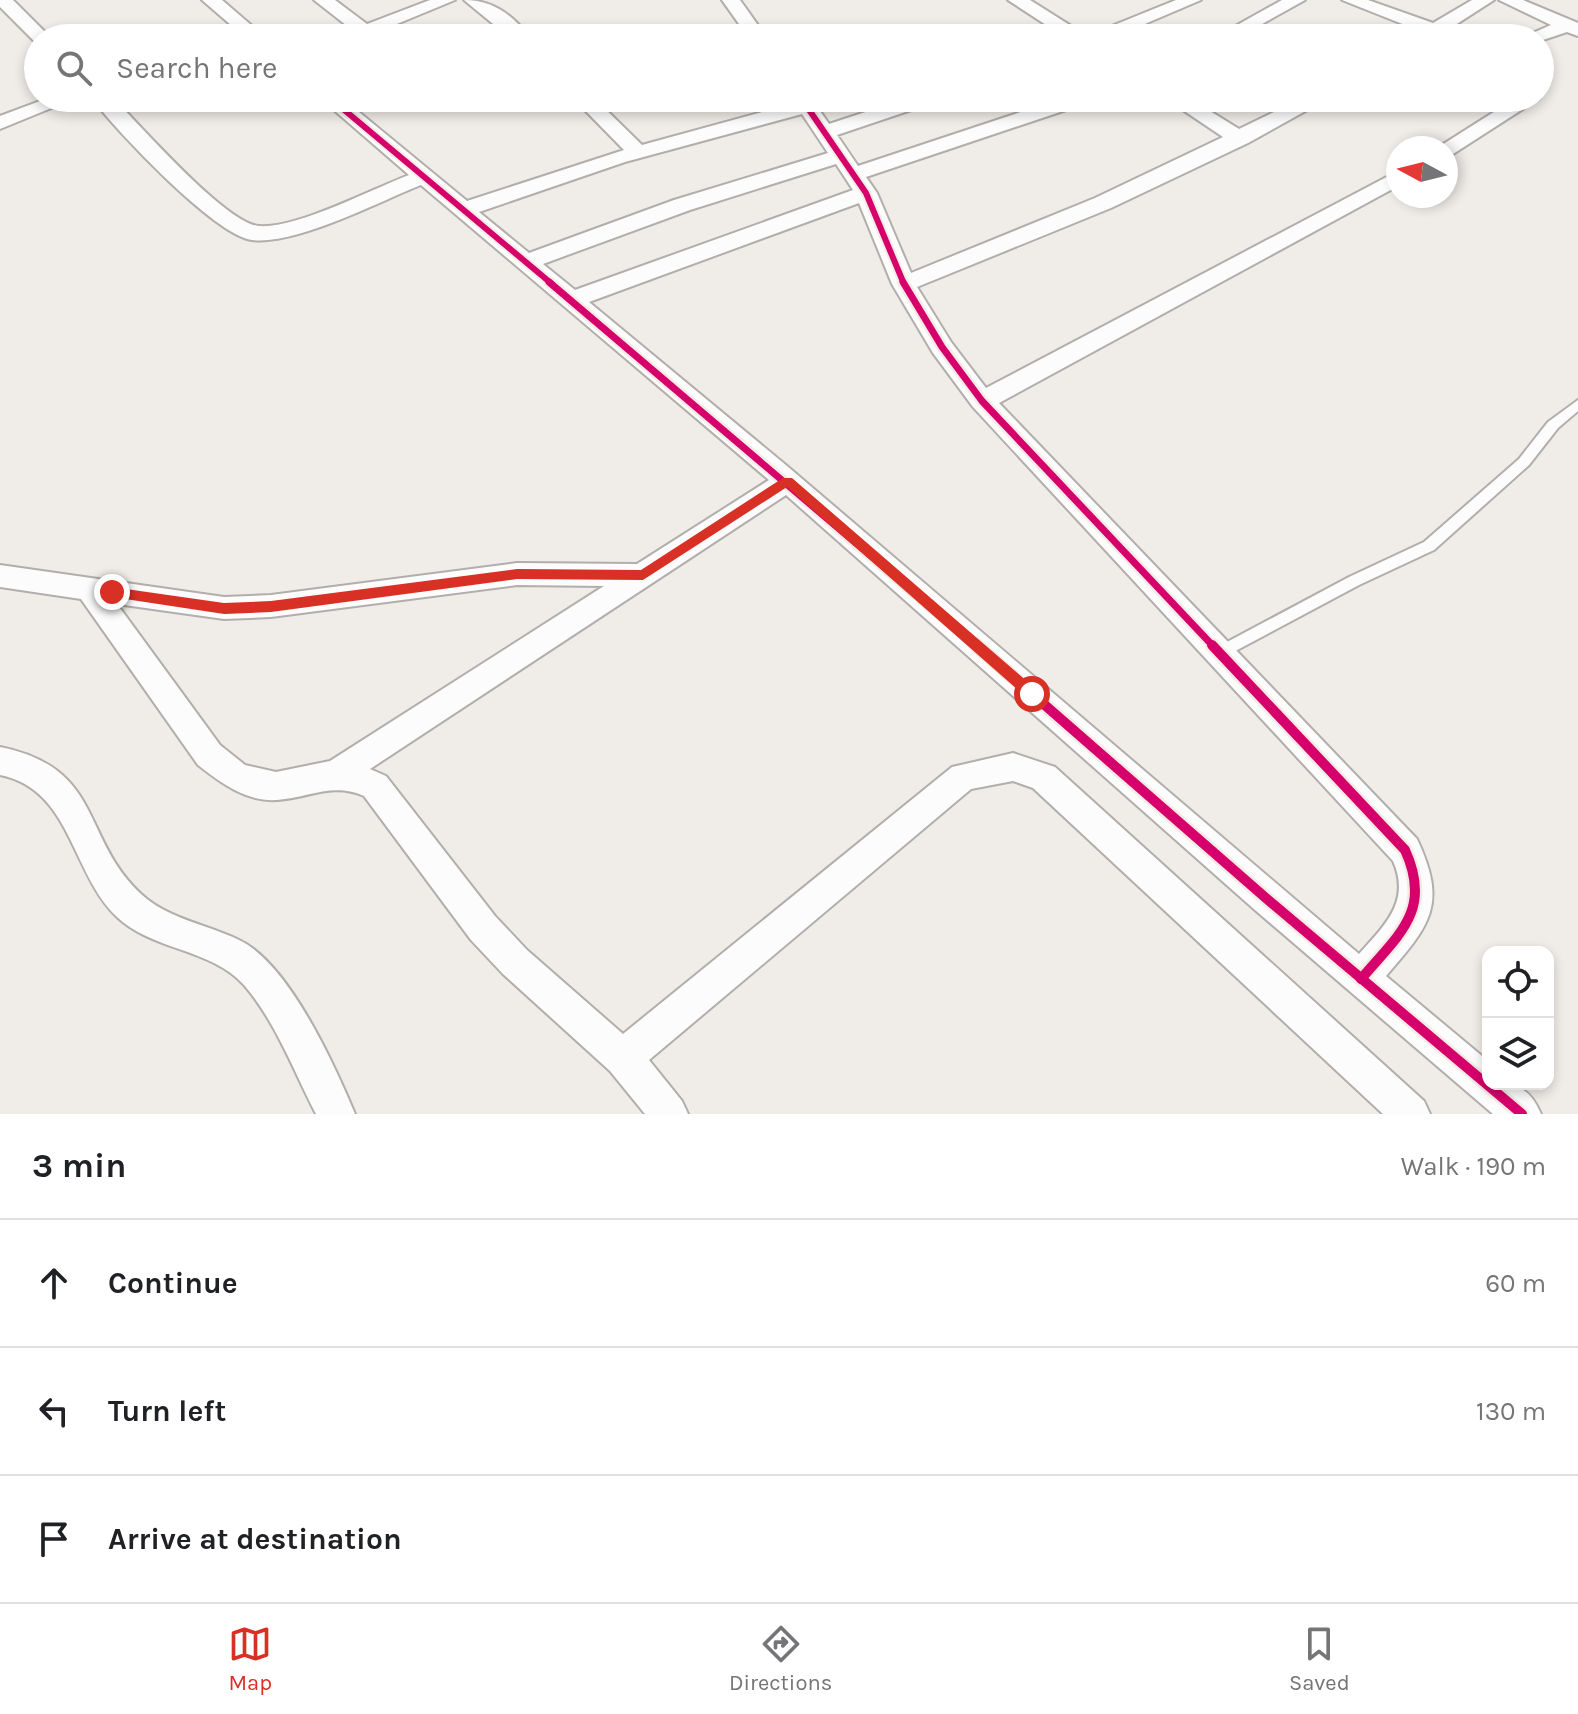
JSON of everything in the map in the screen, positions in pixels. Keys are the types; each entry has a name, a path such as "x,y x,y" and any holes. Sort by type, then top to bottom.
{"street":[{"path":"3,0 28,24"},
{"path":"211,0 240,24"},
{"path":"323,0 346,24"},
{"path":"382,24 446,0"},
{"path":"473,0 506,24"},
{"path":"731,0 748,24"},
{"path":"1017,0 1056,24"},
{"path":"1131,24 1192,0"},
{"path":"1264,0 1289,4"},
{"path":"1351,0 1405,24"},
{"path":"1445,24 1485,0"},
{"path":"1508,0 1573,28"},
{"path":"1250,24 1289,4"},
{"path":"0,123 29,112"},
{"path":"116,112 223,217 249,233 278,231 424,177"},
{"path":"347,112 787,481 1361,979 1522,1114"},
{"path":"597,112 638,152"},
{"path":"463,210 771,112"},
{"path":"811,112 854,174 904,284 942,347 982,401 1405,850 1418,870 1421,896 1411,917 1361,979"},
{"path":"826,132 886,112"},
{"path":"571,300 854,174 1041,112"},
{"path":"1198,112 1241,139"},
{"path":"904,284 1103,203 1292,112"},
{"path":"1458,143 1507,112"},
{"path":"526,262 682,205 854,174"},
{"path":"982,401 1321,222 1386,184"},
{"path":"335,775 787,481"},
{"path":"0,576 224,608 271,606 517,574 643,575"},
{"path":"89,588 209,755 229,775 257,788 280,787 335,775 361,777 375,786 483,928 534,980 623,1058 669,1114"},
{"path":"0,761 15,762 46,775 69,802 104,873 127,905 254,970 336,1114"},
{"path":"623,1058 963,777 1013,767 1044,777 1411,1114"}],"lane":[{"path":"1219,653 1354,581 1429,546 1524,462 1553,425 1578,404"}],"cycle path":[{"path":"347,112 778,473 1267,899 1522,1114"},
{"path":"811,112 866,193 904,284 942,347 982,401 1405,850 1418,888 1416,904 1400,934 1361,979"}],"route":[{"path":"112,592 224,608 271,606 517,574 643,575 787,481 1032,694"}]}
